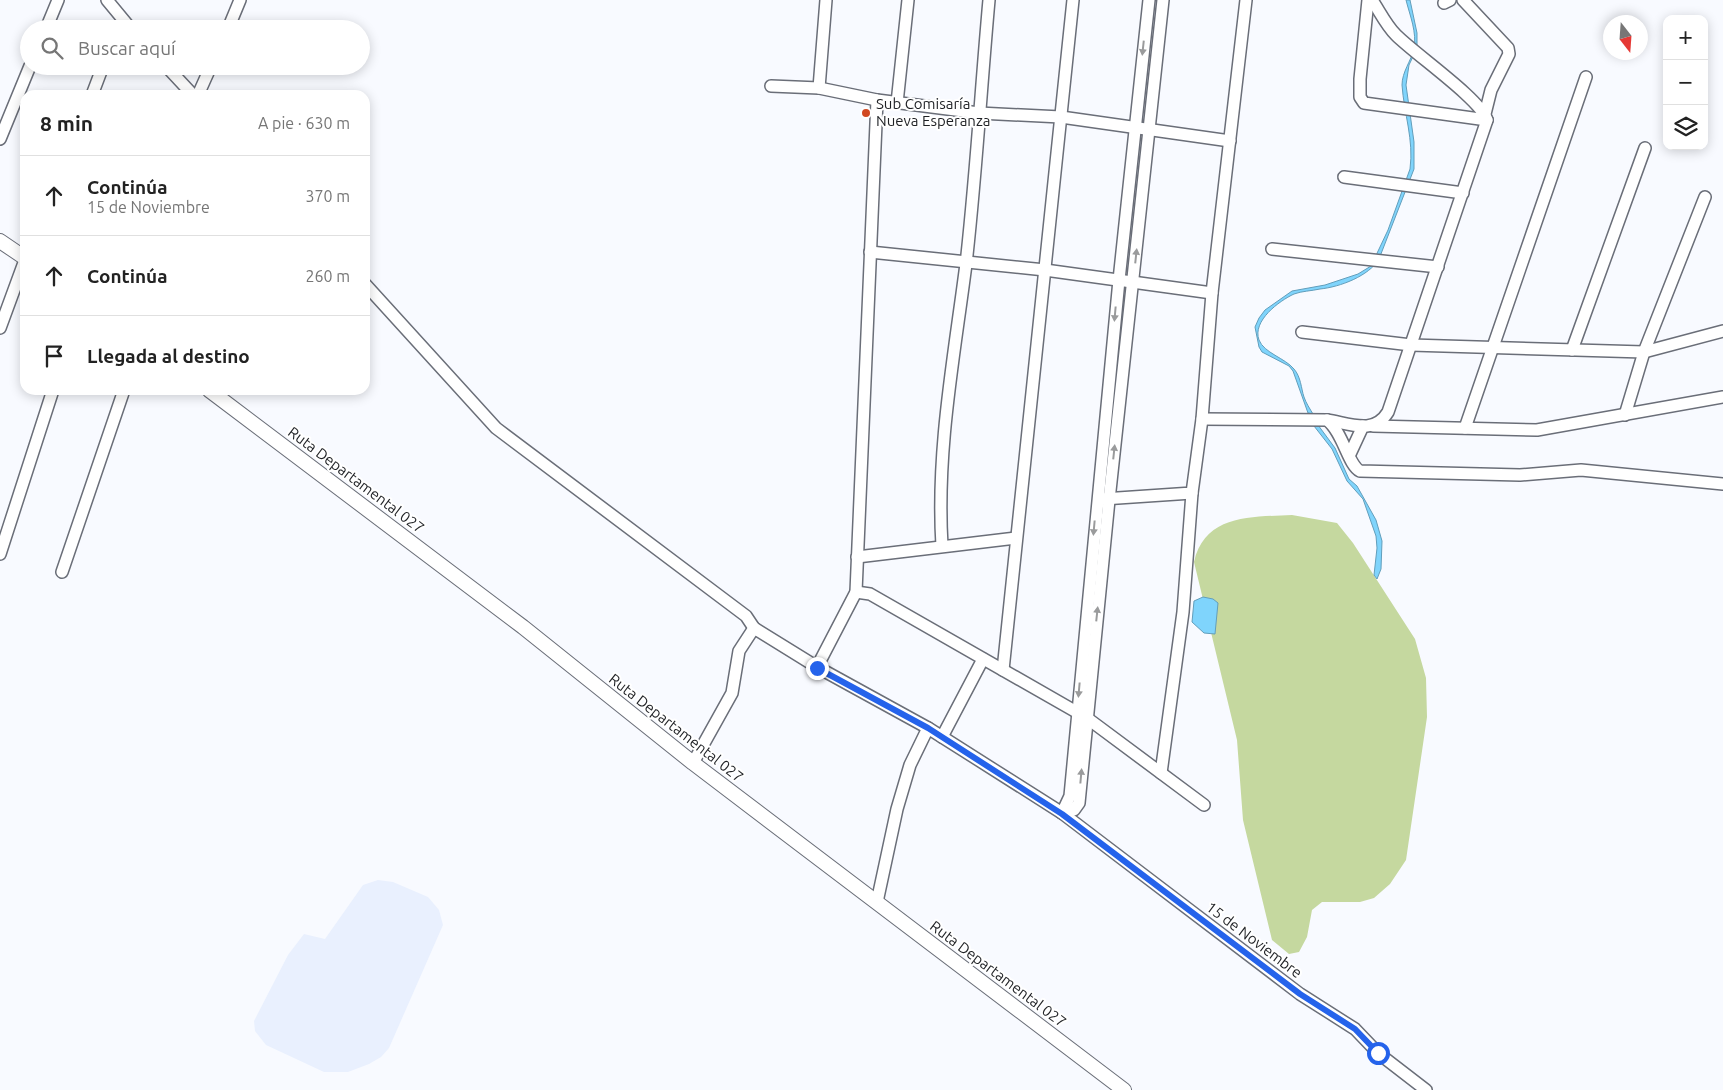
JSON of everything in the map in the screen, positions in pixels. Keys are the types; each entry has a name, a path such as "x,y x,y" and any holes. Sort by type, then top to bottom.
{"main road":[{"path":"0,241 20,255"},
{"name":"Ruta Departamental 027","path":"217,395 523,627 693,763 1124,1090"}],"street":[{"path":"50,20 58,0"},
{"path":"107,0 117,5 119,20"},
{"path":"232,20 240,0"},
{"path":"819,88 826,0"},
{"path":"897,103 908,0"},
{"path":"942,546 939,503 945,425 966,262 989,0"},
{"path":"1003,670 1073,0"},
{"path":"1062,814 1074,810 1079,803 1082,715 1103,499 1118,280 1149,0"},
{"path":"1103,499 1134,282 1163,0"},
{"path":"1161,773 1183,612 1192,493 1202,419 1212,293 1246,0"},
{"path":"1368,0 1360,79 1360,97 1364,103 1486,117"},
{"path":"1372,0 1396,35 1486,117"},
{"path":"1350,454 1368,426 1383,421 1388,412 1463,193 1486,117 1486,105 1509,54 1508,48 1463,0"},
{"path":"20,90 26,75"},
{"path":"94,90 100,75"},
{"path":"174,75 188,90"},
{"path":"200,90 207,75"},
{"path":"1465,428 1586,77"},
{"path":"771,86 819,88 897,103 979,113 1061,117 1230,140"},
{"path":"0,139 20,90"},
{"path":"817,668 856,592 877,100"},
{"path":"1572,350 1645,148"},
{"path":"1344,177 1463,193"},
{"path":"1625,415 1644,352 1705,197"},
{"path":"1272,249 1438,267"},
{"path":"870,252 1045,270 1212,293"},
{"path":"0,328 20,273"},
{"name":"15 de Noviembre","path":"370,289 496,428 746,616 754,628 817,668 928,728 1062,814 1300,994 1355,1029 1378,1053 1426,1090"},
{"path":"1302,332 1411,345 1644,352 1723,331"},
{"path":"0,554 51,395"},
{"path":"62,572 122,395"},
{"path":"1202,419 1318,419 1368,426 1537,430 1723,397"},
{"path":"1318,419 1335,425 1357,469 1364,471 1520,476 1581,470 1723,484"},
{"path":"1103,499 1192,493"},
{"path":"857,556 1016,538"},
{"path":"856,592 870,594 1082,715 1204,805"},
{"path":"693,763 732,693 739,651 754,628"},
{"path":"942,737 983,659"},
{"path":"877,902 900,800 910,765 928,728"}],"shaded area":[{"path":"378,880 393,882 428,897 439,910 443,925 389,1048 381,1057 348,1072 324,1072 266,1045 255,1031 254,1021 288,955 304,934 325,939 363,885"}],"green space":[{"path":"1292,515 1337,523 1353,543 1415,639 1426,678 1427,717 1406,860 1390,884 1374,898 1360,902 1322,902 1312,910 1307,937 1299,952 1289,954 1272,940 1243,820 1237,740 1194,562 1200,546 1208,535 1219,527 1232,521 1246,518"}],"water":[{"path":"1406,0 1410,0 1417,33 1417,48 1409,65 1406,85 1414,142 1414,169 1379,259 1368,271 1353,280 1328,288 1297,293 1288,297 1268,313 1259,326 1259,340 1262,345 1290,365 1296,372 1305,399 1313,414 1308,413 1293,371 1289,366 1262,352 1259,347 1255,327 1265,310 1292,291 1325,285 1358,274 1371,266 1388,230 1410,169 1411,158 1410,137 1402,85 1403,76 1414,49 1415,36"},
{"path":"1318,425 1335,448 1349,479 1357,486 1376,520 1382,541 1381,569 1377,579 1374,575 1377,548 1376,536 1363,499 1347,481 1332,449 1314,426"},
{"path":"1203,597 1213,599 1218,603 1215,634 1204,633 1192,622 1194,601"}],"place":[{"name":"Sub Comisaría Nueva Esperanza","path":"866,113"}],"route":[{"path":"817,668 928,728 1062,814 1300,994 1325,1011 1346,1022 1378,1053"}]}
